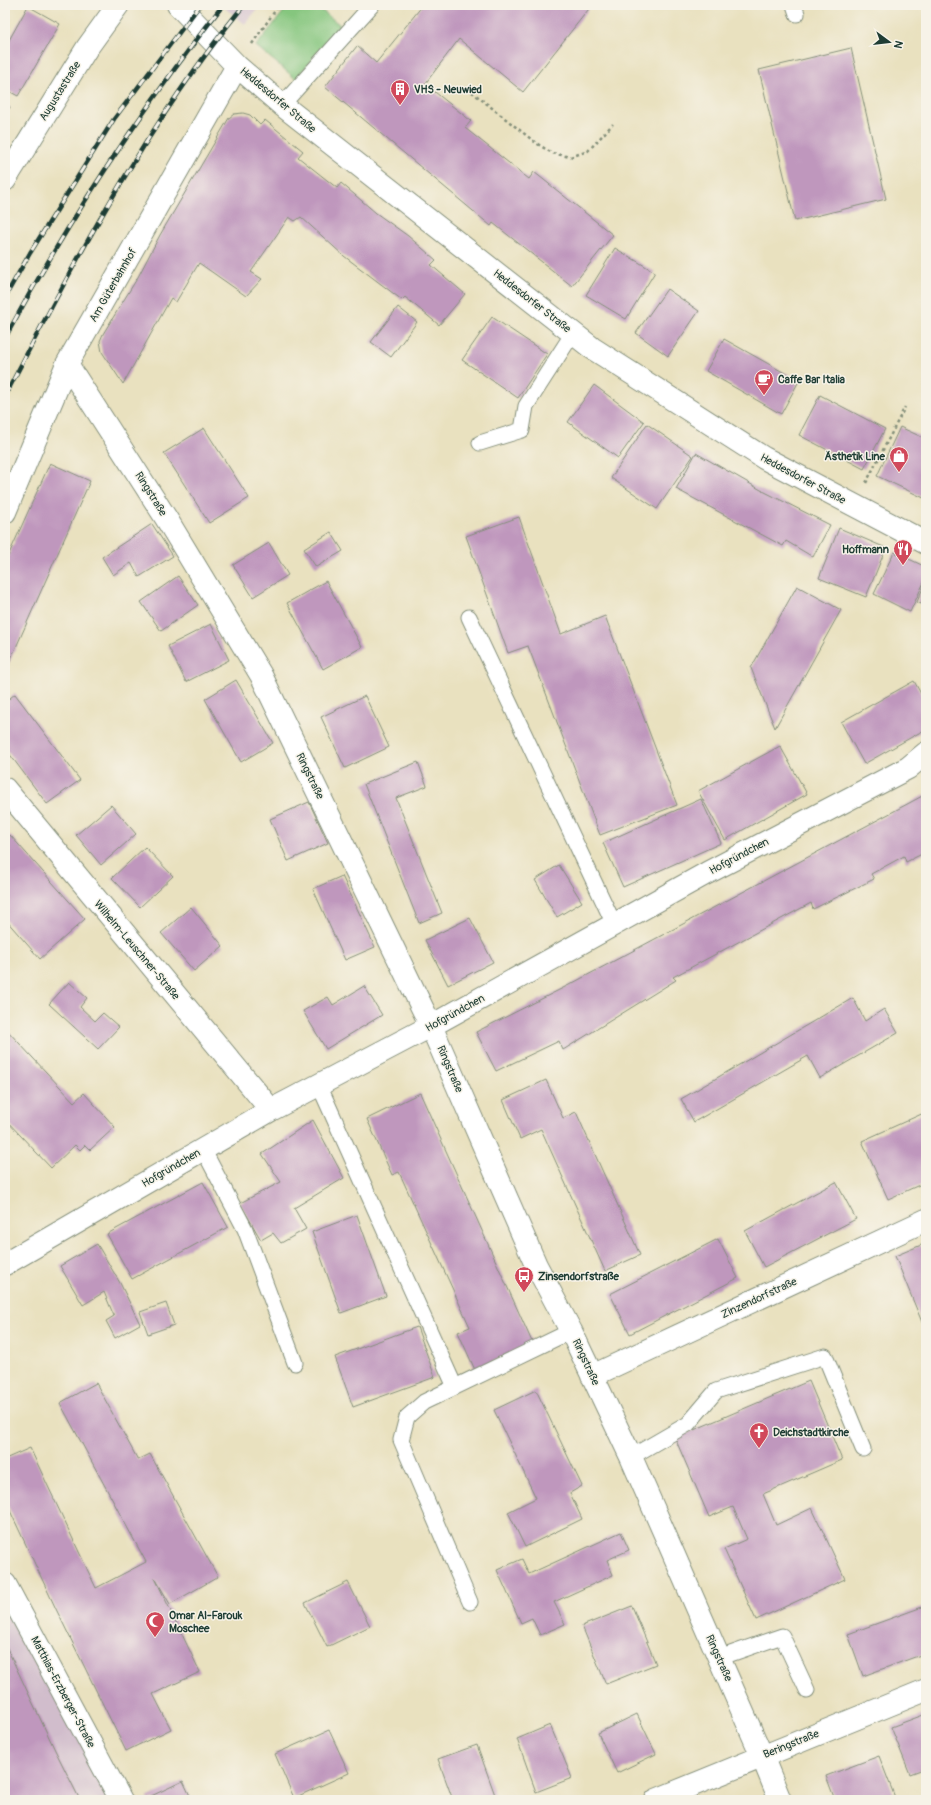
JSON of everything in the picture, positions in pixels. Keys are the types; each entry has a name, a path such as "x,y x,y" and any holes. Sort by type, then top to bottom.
{"street":[{"name":"Augustastraße","path":"5,180 87,48 118,5"},
{"name":"Heddesdorfer Straße","path":"178,5 238,66 282,105 592,348 764,458 926,543"},
{"name":"Am Güterbahnhof","path":"5,512 68,364 238,66"},
{"name":"Ringstraße","path":"68,364 166,518 261,675 431,1026 536,1265 571,1331 630,1457 780,1800"},
{"name":"Hofgründchen","path":"5,1264 271,1110 431,1026 707,872 917,765 926,753"},
{"name":"Wilhelm-Leuschner-Straße","path":"5,790 271,1110"},
{"name":"Zinzendorfstraße","path":"592,1376 926,1220"},
{"name":"Matthias-Erzberger-Straße","path":"5,1584 121,1800"},
{"name":"Beringstraße","path":"656,1800 926,1690"}],"lane":[{"path":"282,105 372,5"},
{"path":"480,444 522,430 526,406 573,333"},
{"path":"469,617 614,924"},
{"path":"319,1085 455,1387"},
{"path":"203,1149 245,1230 295,1363"},
{"path":"470,1602 401,1440 407,1417 424,1402 571,1331"},
{"path":"630,1457 688,1424 716,1391 825,1356 863,1449"},
{"path":"719,1658 782,1636 807,1690"}],"path":[{"path":"238,66 279,5"},
{"path":"468,88 536,143 552,153 570,157 588,151 613,124"},
{"path":"855,506 905,407"}],"shaded area":[{"path":"221,5 261,5 245,24"},
{"path":"5,1584 121,1800 5,1800"}],"green space":[{"path":"289,5 315,5 340,25 296,79 256,46"}],"building":[{"name":"VHS - Neuwied","path":"423,5 592,5 523,92 459,39 425,84 471,121 465,128 529,179 534,172 613,235 572,286 493,223 491,226 325,87 357,46 376,63"},
{"path":"28,6 60,24 18,96 5,89 5,40 8,42"},
{"path":"851,48 886,199 795,221 759,70"},
{"path":"5,104 10,107 5,115"},
{"path":"243,113 250,115 260,125 265,120 303,151 298,157 337,188 341,183 376,213 408,236 436,260 431,265 465,294 439,325 405,297 402,300 344,256 301,217 295,221 289,217 251,272 262,279 246,296 199,263 176,302 171,298 123,384 102,352 100,341 103,334 138,277 160,235 229,118 234,114"},
{"path":"615,248 655,272 626,319 586,295"},
{"path":"667,289 699,311 668,356 636,333"},
{"path":"398,307 417,322 391,357 371,342"},
{"path":"492,317 547,354 518,398 462,360"},
{"path":"724,339 799,381 781,414 706,371"},
{"path":"594,385 644,422 618,458 568,422"},
{"path":"820,395 885,429 864,469 799,435"},
{"path":"647,424 693,456 657,509 611,478"},
{"path":"900,427 926,439 926,499 877,476"},
{"path":"204,428 249,498 209,523 164,453"},
{"path":"696,453 761,490 830,525 813,557 786,541 783,546 676,489"},
{"path":"50,463 90,481 5,672 5,563"},
{"path":"519,517 561,634 605,616 677,805 600,835 528,646 508,653 466,536"},
{"path":"152,524 173,556 139,577 131,563 113,575 102,557"},
{"path":"839,528 886,548 866,597 819,578"},
{"path":"331,532 343,551 316,567 304,549"},
{"path":"269,543 288,575 253,597 233,565"},
{"path":"894,552 926,567 926,578 910,612 874,594"},
{"path":"178,576 198,605 161,631 141,602"},
{"path":"326,581 362,647 323,669 287,603"},
{"path":"926,581 926,606 917,602"},
{"path":"797,586 841,610 775,728 751,668"},
{"path":"211,624 229,660 186,682 168,646"},
{"path":"236,680 273,743 241,762 205,699"},
{"path":"914,681 926,703 926,729 864,764 841,722"},
{"path":"15,694 80,780 47,804 5,748 5,702"},
{"path":"365,696 389,747 345,768 321,717"},
{"path":"780,746 807,794 725,840 698,791"},
{"path":"418,762 427,786 396,798 442,913 419,923 364,784"},
{"path":"926,794 926,852 906,862 904,856 871,874 874,879 813,909 811,903 673,977 676,980 563,1050 559,1041 496,1071 476,1032 569,985"},
{"path":"701,799 721,843 623,887 603,843"},
{"path":"309,802 328,843 288,861 270,819"},
{"path":"111,805 136,834 101,865 76,835"},
{"path":"10,835 85,919 40,959 5,919 5,840"},
{"path":"145,847 173,876 140,907 112,878"},
{"path":"559,865 582,902 557,917 535,880"},
{"path":"342,876 375,947 345,960 313,889"},
{"path":"191,907 223,946 194,971 161,933"},
{"path":"470,918 493,962 448,985 425,940"},
{"path":"69,982 87,998 80,1007 95,1021 103,1013 119,1027 98,1049 49,1004"},
{"path":"364,986 382,1015 326,1049 303,1011 328,997 333,1005"},
{"path":"853,998 865,1021 884,1009 898,1033 820,1078 808,1056 694,1122 681,1099"},
{"path":"5,1028 74,1102 84,1093 115,1127 90,1150 85,1145 80,1150 75,1145 51,1168 5,1119"},
{"path":"546,1080 563,1118 576,1112 640,1255 605,1271 541,1129 520,1139 503,1100"},
{"path":"420,1093 533,1344 475,1370 458,1332 470,1327 399,1172 392,1175 367,1119"},
{"path":"926,1112 926,1182 888,1199 862,1141"},
{"path":"313,1120 344,1178 294,1208 306,1229 281,1243 273,1233 261,1240 240,1203 281,1182 262,1154"},
{"path":"203,1182 228,1227 132,1279 107,1234"},
{"path":"836,1182 856,1219 764,1267 745,1231"},
{"path":"357,1215 386,1296 341,1313 312,1232"},
{"path":"718,1239 738,1278 630,1334 610,1294"},
{"path":"926,1243 926,1332 895,1256"},
{"path":"97,1244 120,1283 140,1324 115,1338 106,1321 114,1316 104,1292 83,1305 60,1266"},
{"path":"166,1303 174,1325 148,1334 140,1312"},
{"path":"417,1327 435,1377 353,1407 335,1357"},
{"path":"809,1381 842,1460 763,1494 776,1525 812,1508 845,1579 756,1620 724,1549 747,1539 733,1507 709,1517 675,1438"},
{"path":"96,1383 138,1460 150,1454 218,1577 170,1604 155,1578 200,1672 153,1694 171,1729 126,1751 56,1609 5,1500 5,1459 30,1448 96,1588 146,1562 60,1403"},
{"path":"926,1386 926,1400 922,1388"},
{"path":"536,1390 582,1486 570,1493 582,1519 525,1547 508,1512 536,1498 494,1410"},
{"path":"621,1532 629,1550 607,1560 613,1575 554,1602 565,1624 540,1635 532,1618 521,1623 497,1570 522,1559 529,1574"},
{"path":"348,1582 370,1626 327,1647 305,1603"},
{"path":"632,1606 656,1664 606,1684 582,1626"},
{"path":"925,1606 926,1653 863,1676 848,1634"},
{"path":"5,1644 55,1750 80,1800 5,1800"},
{"path":"637,1714 656,1754 617,1773 598,1733"},
{"path":"926,1714 926,1768 910,1774 891,1727"},
{"path":"550,1725 572,1778 536,1792 517,1739"},
{"path":"329,1730 349,1773 294,1798 275,1754"},
{"path":"477,1745 495,1795 483,1800 453,1800 438,1759"},
{"path":"879,1756 896,1800 835,1800 826,1776"},
{"path":"183,1781 192,1800 148,1800 147,1798"}],"railway":[{"path":"5,297 30,253 114,119 200,5"},
{"path":"5,338 54,251 107,167 163,85 223,5"},
{"path":"5,396 58,294 114,194 176,97 209,50 244,5"}],"place":[{"name":"VHS - Neuwied","path":"400,106"},
{"name":"Caffe Bar Italia","path":"764,396"},
{"name":"Ästhetik Line","path":"899,473"},
{"name":"Hoffmann","path":"903,566"},
{"name":"Zinsendorfstraße","path":"524,1293"},
{"name":"Deichstadtkirche","path":"759,1449"},
{"name":"Omar Al-Farouk Moschee","path":"155,1638"}]}
